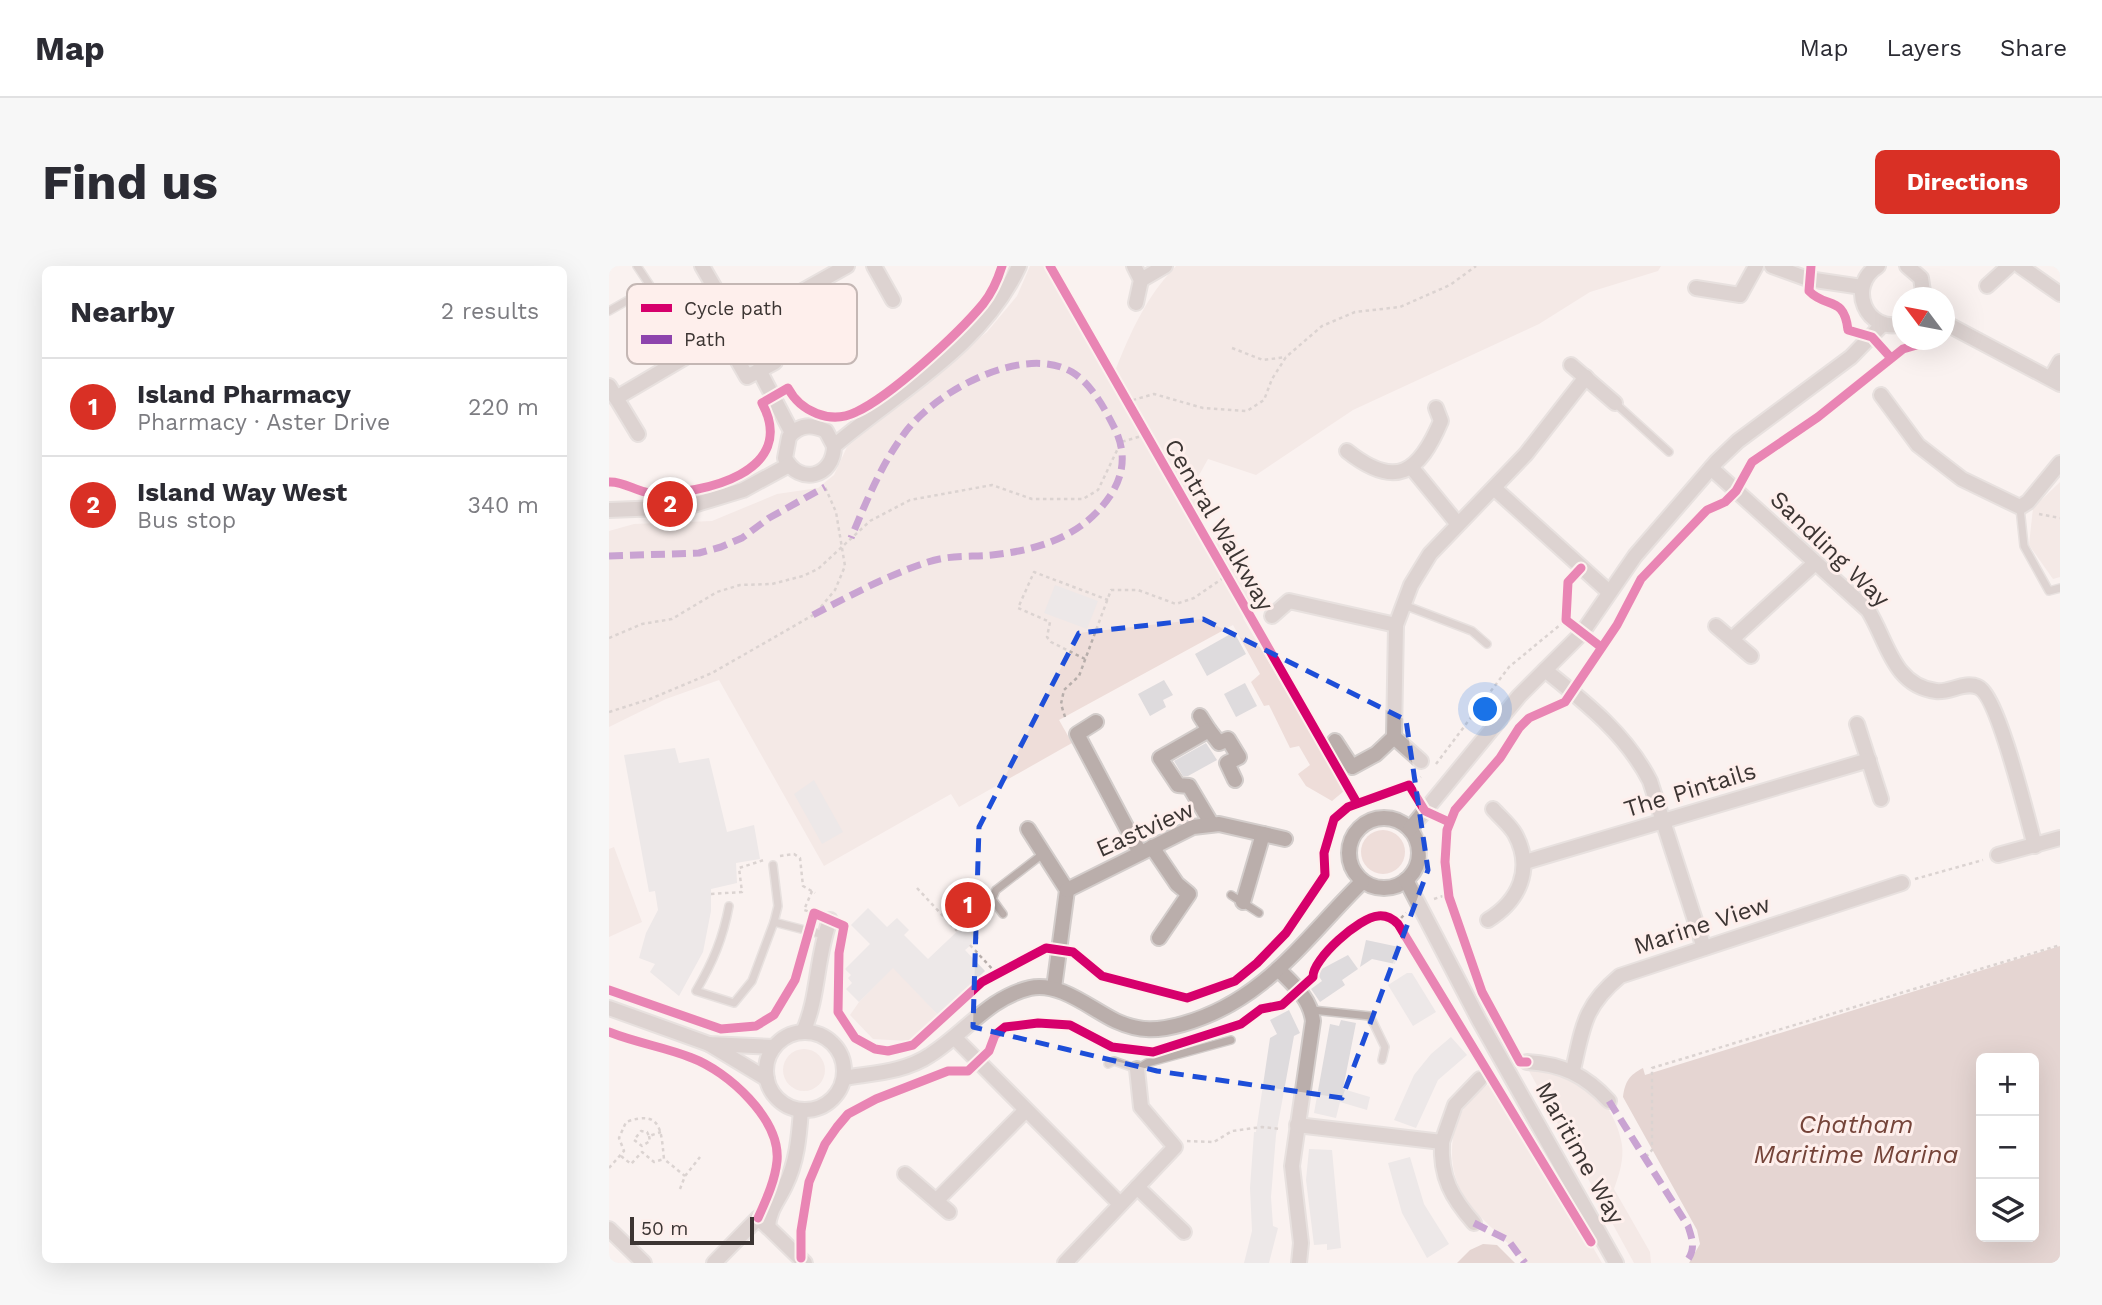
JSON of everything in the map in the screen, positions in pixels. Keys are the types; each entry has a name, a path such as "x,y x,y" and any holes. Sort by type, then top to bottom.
{"street":[{"path":"702,266 712,284"},
{"path":"815,284 847,266"},
{"path":"874,266 893,300"},
{"path":"834,446 926,375 975,331 995,310 1019,266"},
{"path":"1134,266 1141,281 1136,303"},
{"path":"1141,281 1165,266"},
{"path":"1696,288 1740,295 1756,266"},
{"path":"1772,266 1808,279 1862,287"},
{"path":"1878,266 1871,271 1862,287 1863,307 1882,325"},
{"path":"1907,266 1921,278 1922,287"},
{"path":"1987,286 2009,266"},
{"path":"2020,266 2060,294"},
{"path":"1410,829 1519,696 1582,633 1635,556 1711,468 1738,440 1851,357 1882,325 1892,324"},
{"path":"1955,329 2056,381 2060,362"},
{"path":"638,434 612,392 667,364"},
{"path":"740,364 747,377 771,364"},
{"path":"1571,365 1615,403"},
{"path":"759,370 792,433"},
{"path":"1335,741 1352,767 1376,754 1394,737 1396,625 1411,585 1430,554 1531,448 1586,377"},
{"path":"1881,396 1918,444 1962,479 2020,507 2028,502 2060,463"},
{"path":"1347,451 1381,472 1396,474 1412,468 1420,460 1441,421 1436,408"},
{"path":"808,426 818,427 826,432 834,446 831,463 819,474 801,474 789,466 785,451 792,433 808,426"},
{"path":"609,510 687,507 743,490 789,466"},
{"path":"1412,468 1457,523"},
{"name":"Sandling Way","path":"1711,468 1868,610 1881,631 1890,659 1910,681 1939,692 1965,686 1979,687 1988,696 2001,727 2035,846"},
{"path":"1494,488 1609,592"},
{"path":"1732,639 1815,563"},
{"path":"1272,616 1289,601 1396,625"},
{"path":"1716,626 1751,656"},
{"path":"1545,670 1625,740 1650,780 1704,948"},
{"path":"1200,716 1219,743 1228,739 1239,757 1227,763 1235,780"},
{"path":"1096,722 1077,734 1146,850 1189,894 1159,938"},
{"path":"1857,724 1881,799"},
{"path":"1209,730 1160,758 1178,785 1189,786 1210,823"},
{"path":"1394,737 1426,768"},
{"name":"The Pintails","path":"1525,862 1869,760"},
{"path":"1488,920 1505,910 1516,894 1524,878 1525,862 1515,834 1493,809"},
{"path":"1378,817 1390,818 1410,829 1419,850 1414,872 1406,880 1385,888 1362,881 1354,873 1348,850 1358,829 1378,817"},
{"name":"Eastview","path":"1067,890 1193,827 1210,823 1285,839"},
{"path":"1028,829 1067,890 1054,988"},
{"path":"1237,899 1263,834"},
{"path":"1998,855 2060,838"},
{"name":"Maritime Way","path":"1406,880 1479,1020 1615,1263"},
{"path":"844,1078 896,1070 928,1057 955,1038 998,999 1034,987 1054,988 1129,1027 1157,1031 1201,1019 1241,1001 1279,970 1362,881"},
{"name":"Marine View","path":"1573,1070 1584,1019 1598,994 1620,976 1902,883"},
{"path":"803,1032 811,1014 824,935 830,920"},
{"path":"1279,970 1300,991 1312,1010 1313,1030 1296,1128 1292,1180 1301,1243 1299,1263"},
{"path":"609,1008 709,1044 767,1079 779,1100 801,1110 824,1106 840,1089 844,1078 841,1055 835,1045 825,1038 803,1032 782,1040 774,1047 769,1057 767,1079"},
{"path":"955,1038 1120,1204"},
{"path":"709,1044 774,1047"},
{"path":"1527,1062 1550,1063 1573,1070 1593,1084 1609,1101"},
{"path":"1065,1263 1175,1147 1141,1107 1137,1069"},
{"path":"1474,1223 1446,1184 1442,1142 1455,1105 1480,1079"},
{"path":"768,1227 769,1214 785,1187 798,1151 801,1110"},
{"path":"937,1200 1025,1111"},
{"path":"1296,1128 1442,1142"},
{"path":"905,1174 949,1212"},
{"path":"1137,1186 1184,1232"},
{"path":"714,1263 758,1218 806,1263"},
{"path":"609,1229 644,1263"}],"lane":[{"path":"638,266 649,284"},
{"path":"609,311 627,301"},
{"path":"1615,403 1669,452"},
{"path":"2020,507 2024,546 2049,590 2060,588"},
{"path":"1403,605 1478,634 1487,643"},
{"path":"1003,914 992,899 996,890 1044,853"},
{"path":"729,906 715,958 696,991 734,1003 749,988 774,922 778,906 773,865"},
{"path":"1237,899 1259,913"},
{"path":"774,922 824,935"},
{"path":"1312,1010 1370,1017 1385,1047 1382,1060"},
{"path":"1108,1063 1114,1061 1137,1069 1147,1063 1231,1040"}],"path":[{"path":"1126,402 1154,394 1203,408 1247,411 1264,400 1272,379 1286,358 1322,326 1341,315 1400,307 1450,285 1476,266"},
{"path":"1232,348 1263,360 1286,358"},
{"path":"1120,390 1133,413"},
{"path":"609,638 642,624 673,619 717,592 740,585 772,584 803,576 818,569 870,521 910,500 992,485 1032,499 1083,499 1098,490 1121,442 1145,435"},
{"path":"609,712 650,701 712,673 815,614 835,590 845,566 836,512 819,474"},
{"path":"1085,659 1051,642 1047,636 1050,622 1018,608 1034,572 1108,600"},
{"path":"1065,717 1061,704 1064,691 1079,676 1111,590 1138,590 1176,604 1194,598 1223,572"},
{"path":"1397,789 1409,785 1426,768 1509,667 1566,620 1567,607"},
{"path":"1566,620 1582,633"},
{"path":"1409,785 1425,811"},
{"path":"1902,883 1998,855"},
{"path":"1448,884 1453,910"},
{"path":"917,888 957,931"},
{"path":"812,891 804,910 830,920"},
{"path":"808,930 814,913"},
{"path":"1383,916 1392,918 1404,936"},
{"path":"970,945 996,973"},
{"path":"1646,1157 1652,1150 1652,1068 2060,945"},
{"path":"998,999 985,980 1007,968"},
{"path":"609,1168 624,1151 618,1138 626,1122 640,1117 652,1119 661,1132 664,1159 685,1176"},
{"path":"1175,1147 1191,1139 1214,1142 1232,1131 1262,1127 1296,1128"},
{"path":"641,1132 647,1132 649,1136 650,1141 642,1146 634,1140 641,1132"},
{"path":"649,1136 661,1132"},
{"path":"621,1156 631,1164 642,1152 655,1162 664,1159"},
{"path":"680,1189 685,1176 700,1157"}],"highlighted area":[{"path":"1203,619 1406,720 1428,870 1342,1098 1157,1071 973,1027 979,827 1079,633"}],"shaded area":[{"path":"1030,266 1054,266 1115,371 1140,315 1176,266 1661,266 1658,271 1590,292 1539,324 1353,410 1256,475 1208,459 1193,486 1204,517 1201,524 1253,583 1263,602 1243,618 1344,791 1332,801 1306,786 1298,774 1310,765 1299,746 1290,748 1269,705 1264,706 1251,682 1260,674 1233,625 1059,720 1072,743 959,807 951,794 824,866 719,680 666,699 609,727 609,531 634,524 712,521 777,494 818,488 834,475 847,447 987,332 1017,296"},
{"path":"2060,482 2060,577 2053,579 2029,545 2033,508"},
{"path":"1383,830 1392,831 1399,836 1404,843 1404,861 1399,868 1392,873 1383,874 1374,873 1367,868 1362,861 1361,852 1362,843 1367,836 1374,831"},
{"path":"614,847 642,922 609,937 609,849"},
{"path":"893,967 939,1016 908,1041 873,1039 850,1015"},
{"path":"804,1049 819,1055 825,1070 819,1085 804,1091 789,1085 783,1070 789,1055"},
{"path":"1544,1068 1568,1074 1589,1086 1598,1094 1611,1114 1620,1135 1622,1151 1621,1167 1614,1189 1650,1252 1651,1263 1634,1263 1528,1069"},
{"path":"1495,1079 1602,1263 1526,1263 1473,1209 1460,1189 1455,1177 1452,1150 1457,1123 1470,1100"}],"water":[{"name":"Chatham Maritime Marina","path":"2060,946 2060,1263 1689,1263 1700,1244 1697,1230 1623,1097 1631,1076 1643,1068 1645,1075"},
{"path":"1483,1244 1497,1245 1515,1263 1457,1263 1470,1250"}],"building":[{"path":"1055,585 1098,601 1087,629 1044,613"},
{"path":"1234,632 1246,654 1207,676 1195,654"},
{"path":"1164,680 1173,695 1163,700 1166,707 1150,716 1138,694"},
{"path":"1245,683 1257,706 1236,717 1224,694"},
{"path":"1206,743 1217,760 1188,776 1183,776 1174,761"},
{"path":"675,748 679,763 709,758 727,832 754,825 760,859 736,863 737,883 711,889 711,911 703,952 679,996 650,972 655,964 639,958 646,933 658,910 655,891 649,892 624,755"},
{"path":"814,780 843,832 822,844 794,794"},
{"path":"965,888 985,907 971,921 951,902"},
{"path":"868,908 887,927 897,918 909,930 904,935 928,959 965,924 979,938 965,950 985,971 939,1016 893,968 859,1002 846,989 852,983 848,978 851,975 845,969 870,944 851,925"},
{"path":"1366,940 1399,947 1395,964 1372,959 1360,967"},
{"path":"1348,955 1358,969 1342,980 1345,985 1320,1002 1311,989 1322,981 1316,972"},
{"path":"1407,973 1412,973 1436,1012 1413,1026 1388,985"},
{"path":"1289,1010 1300,1033 1294,1036 1276,1135 1271,1197 1273,1226 1278,1228 1269,1263 1244,1263 1252,1231 1250,1188 1254,1132 1270,1038 1277,1034 1270,1020"},
{"path":"1341,1020 1356,1023 1343,1089 1370,1097 1367,1110 1340,1102 1336,1118 1314,1113 1330,1024 1339,1026"},
{"path":"1451,1037 1467,1055 1438,1080 1416,1128 1394,1120 1414,1075 1431,1054"},
{"path":"1309,1149 1332,1150 1341,1248 1327,1250 1327,1244 1314,1245 1306,1180"},
{"path":"1410,1157 1424,1204 1449,1244 1427,1258 1402,1213 1388,1163"}],"marked path":[{"path":"813,615 884,579 928,562 943,558 1009,553 1043,545 1073,531 1099,510 1118,480 1122,456 1116,431 1092,391 1072,372 1052,365 1029,364 1005,368 980,377 935,403 917,418 904,434 881,471 851,538"},
{"path":"609,556 699,553 721,547 742,538 769,518 825,487"},
{"path":"1609,1101 1688,1226 1693,1246 1685,1263"},
{"path":"1474,1223 1508,1240 1525,1263"}],"cycle path":[{"path":"609,482 651,493 672,493 719,484 740,475 757,462 768,446 770,427 762,403 788,388 800,403 817,414 836,417 856,412 905,379 958,331 986,300 1002,266"},
{"name":"Central Walkway","path":"1050,266 1357,803"},
{"path":"1811,266 1809,291 1838,307 1843,312 1848,330 1872,337 1891,358"},
{"path":"1527,1062 1520,1062 1482,992 1449,897 1445,862 1447,830 1455,810 1500,758 1519,728 1529,718 1565,702 1617,625 1641,579 1707,510 1725,502 1736,491 1752,462 1818,417 1902,350"},
{"path":"1581,568 1568,582 1566,620 1601,647"},
{"path":"609,990 721,1029 756,1026 774,1015 795,980 814,913 844,926 839,953 838,1012 855,1038 875,1049 888,1051 913,1045 982,982 1046,948 1073,952 1102,976 1187,998 1235,981 1286,933 1325,875 1324,853 1334,819 1348,807 1409,785 1425,811 1449,822"},
{"path":"801,1258 801,1231 809,1182 825,1144 848,1114 876,1099 948,1071 968,1071 989,1051 995,1035 1005,1027 1038,1023 1070,1025 1112,1047 1153,1052 1241,1024 1261,1009 1282,1005 1313,977 1320,960 1338,940 1360,923 1381,916 1398,924 1591,1242"},
{"path":"609,1032 706,1064 735,1085 761,1113 776,1145 777,1161 772,1183 758,1218"}],"place":[{"name":"Island Way West","path":"670,504"},
{"name":"Island Pharmacy","path":"968,905"}]}
